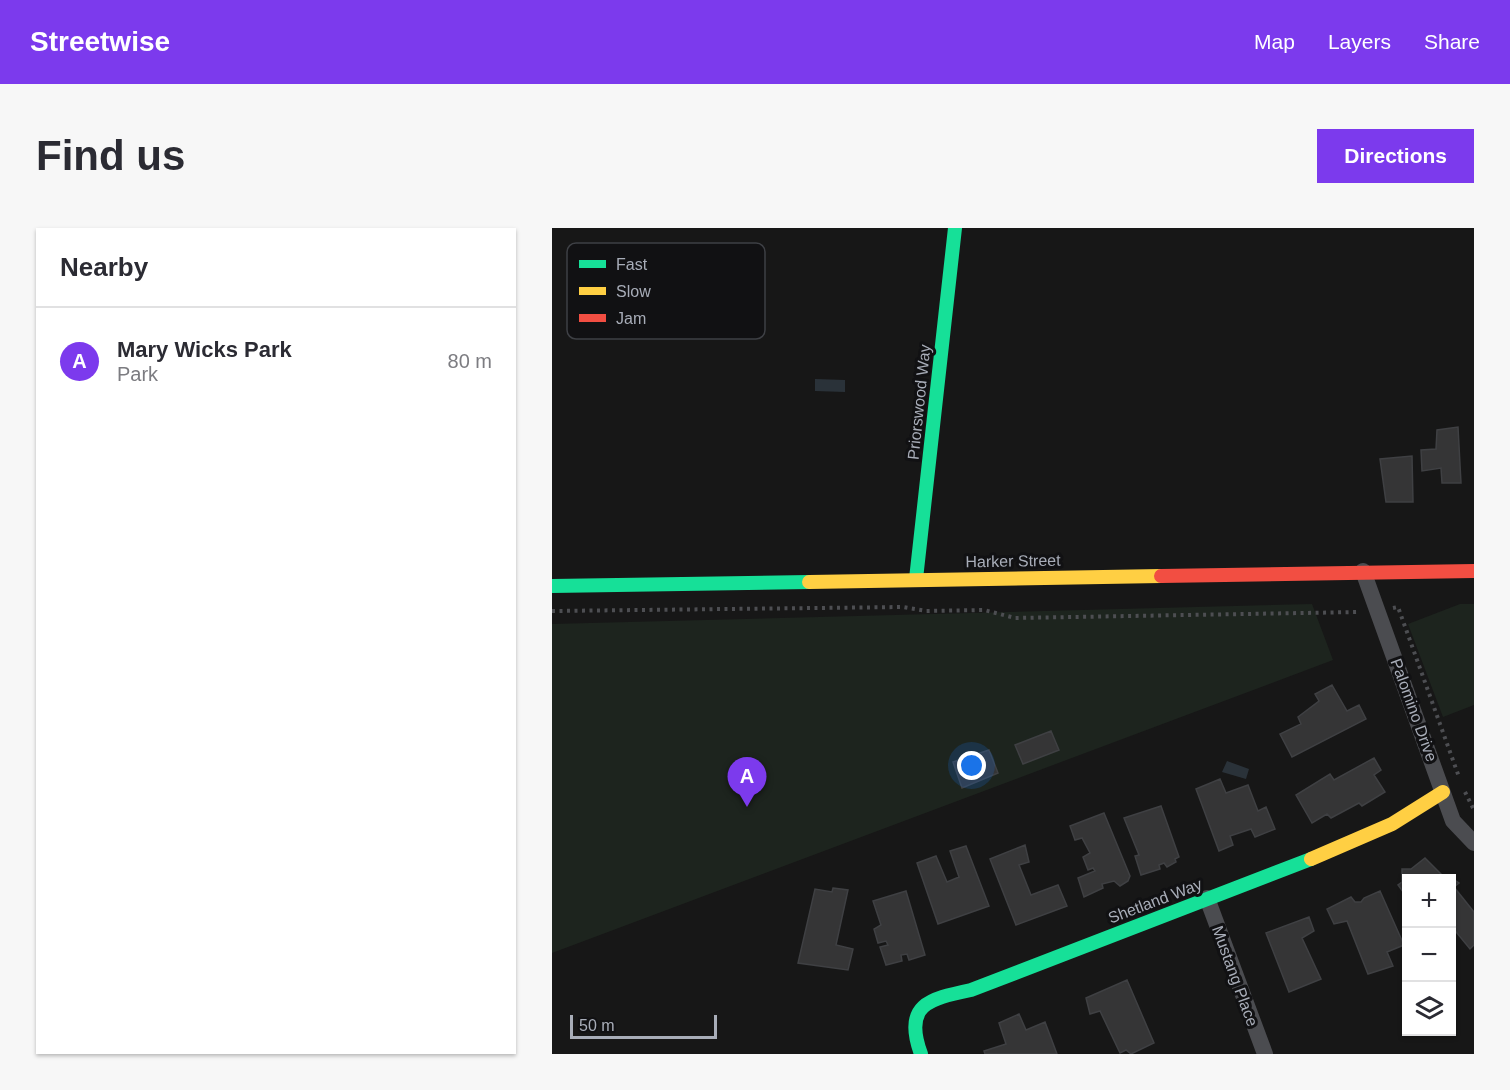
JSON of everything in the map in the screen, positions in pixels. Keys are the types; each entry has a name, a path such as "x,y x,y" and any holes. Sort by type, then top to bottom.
{"street":[{"name":"Priorswood Way","path":"916,579 955,228"},
{"name":"Palomino Drive","path":"1364,571 1453,821 1474,843"},
{"name":"Harker Street","path":"552,586 1474,571"},
{"name":"Shetland Way","path":"921,1054 913,1037 912,1018 920,1008 939,996 971,990 1340,848 1392,824 1443,792"},
{"name":"Mustang Place","path":"1207,898 1265,1054"}],"path":[{"path":"552,611 903,607 926,611 984,610 1015,618 1378,612 1398,607 1474,810"}],"shaded area":[{"path":"815,379 845,380 845,392 815,391"},
{"path":"1312,604 1333,660 552,953 552,624"},
{"path":"1460,604 1474,604 1474,705 1443,717 1408,624"},
{"path":"1227,761 1249,769 1246,779 1222,772"}],"building":[{"path":"1458,427 1461,483 1442,483 1441,468 1422,471 1421,450 1436,449 1437,430"},
{"path":"1412,456 1413,502 1386,502 1380,459"},
{"path":"1332,685 1347,711 1359,705 1366,719 1292,757 1280,734 1301,724 1298,717 1319,701 1315,694"},
{"path":"1051,731 1059,750 1023,764 1015,745"},
{"path":"989,750 998,773 962,788 953,762"},
{"path":"1374,758 1381,770 1374,775 1385,792 1362,806 1359,803 1331,818 1327,814 1312,823 1296,795 1330,774 1334,780"},
{"path":"1220,779 1226,793 1248,785 1258,811 1266,807 1275,829 1255,837 1251,829 1230,836 1233,845 1219,851 1196,789"},
{"path":"1161,806 1179,857 1175,859 1176,862 1167,867 1164,863 1159,865 1160,869 1141,875 1135,856 1139,855 1124,818"},
{"path":"1104,813 1130,876 1128,881 1120,886 1114,881 1102,884 1103,888 1084,897 1078,878 1095,871 1093,868 1088,870 1083,857 1090,853 1082,838 1075,840 1070,826"},
{"path":"1025,845 1029,862 1019,865 1031,895 1058,885 1067,906 1016,925 990,859"},
{"path":"966,846 989,906 938,924 917,863 936,856 947,882 959,877 950,851"},
{"path":"1425,858 1441,874 1402,874 1402,869 1411,869"},
{"path":"833,888 848,890 836,945 853,949 848,970 798,963 815,889 832,892"},
{"path":"1456,890 1474,912 1474,945 1470,949 1456,932"},
{"path":"906,891 925,955 909,960 907,954 901,955 902,961 886,965 880,947 888,945 886,941 878,943 874,929 881,925 873,901"},
{"path":"1380,891 1402,940 1402,946 1387,952 1393,966 1368,974 1347,921 1334,924 1327,909 1351,897 1355,902 1361,902 1364,898"},
{"path":"1309,917 1314,931 1302,938 1321,979 1289,992 1266,933"},
{"path":"1127,980 1154,1043 1131,1054 1126,1050 1120,1053 1100,1011 1090,1014 1086,998"},
{"path":"1019,1014 1026,1030 1045,1022 1057,1054 985,1054 984,1051 1006,1044 999,1023"}],"traffic: fast":[{"path":"916,579 955,228"},
{"path":"552,586 809,582"},
{"path":"921,1054 915,1025 923,1007 932,1001 971,990 1311,859"}],"traffic: slow":[{"path":"809,582 1161,576"},
{"path":"1311,859 1392,824 1443,792"}],"traffic: jam":[{"path":"1161,576 1474,571"}],"place":[{"name":"Mary Wicks Park","path":"747,807"}]}
